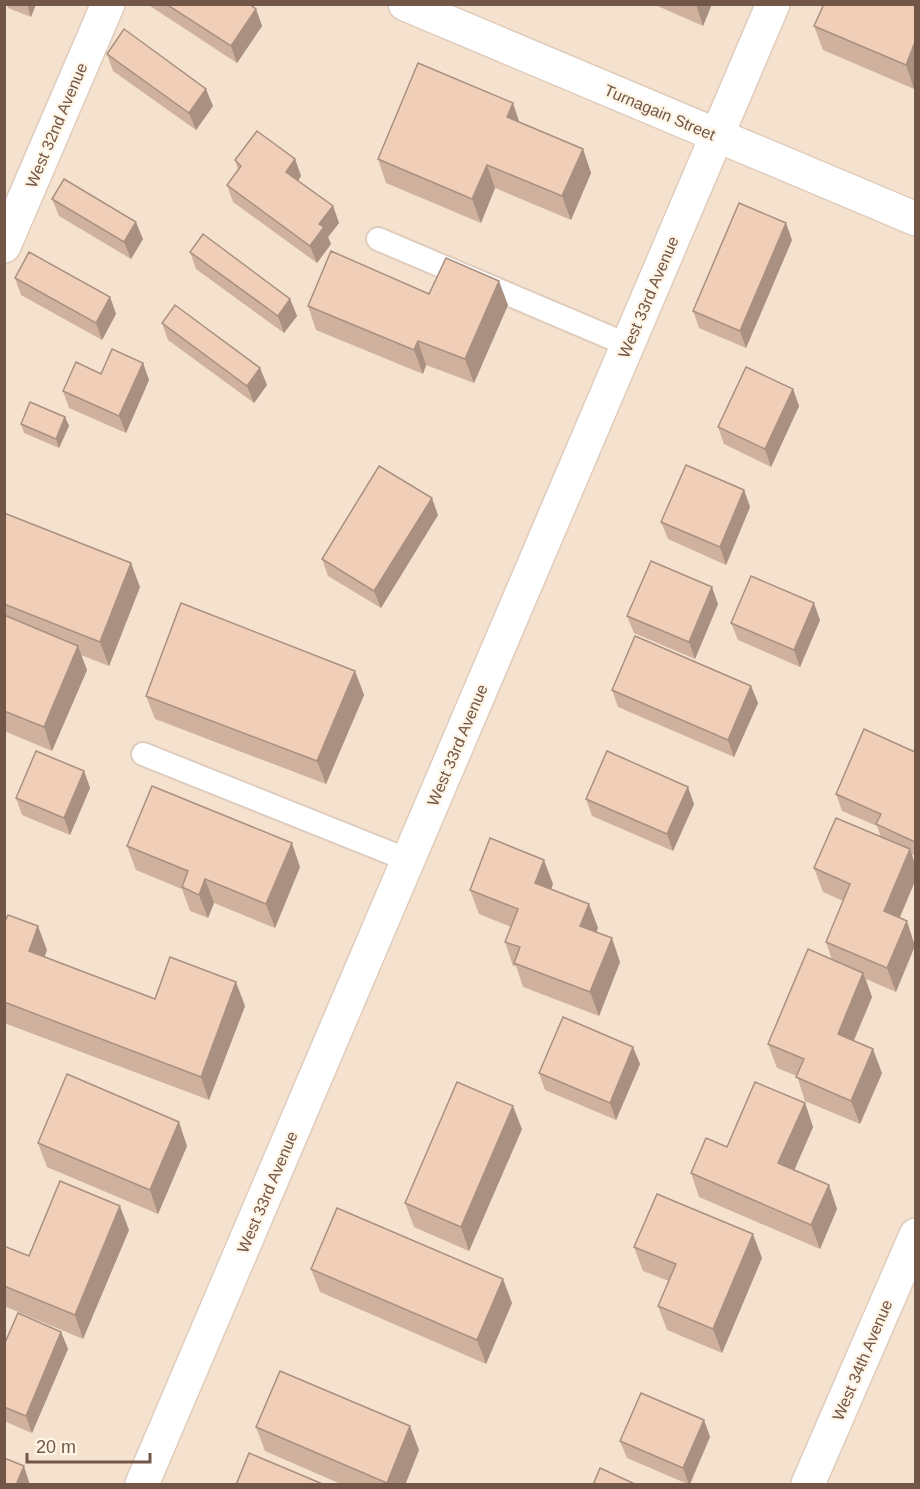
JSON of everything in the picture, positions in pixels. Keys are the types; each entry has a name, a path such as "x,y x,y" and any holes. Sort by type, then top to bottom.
{"street":[{"name":"West 32nd Avenue","path":"4,246 108,4"},
{"name":"Turnagain Street","path":"405,4 915,219"},
{"name":"West 33rd Avenue","path":"142,1485 773,4"},
{"name":"West 34th Avenue","path":"808,1485 915,1235"}],"lane":[{"path":"378,239 628,345"},
{"path":"143,754 408,860"}],"shaded area":[{"path":"5,5 915,5 915,1484 5,1484"}],"building":[{"path":"166,4 249,4 256,9 231,46"},
{"path":"824,4 915,4 915,42 906,65 814,26"},
{"path":"124,29 206,89 189,113 107,54"},
{"path":"418,63 513,103 507,117 583,149 562,196 487,165 472,199 378,159"},
{"path":"257,131 295,159 286,172 333,206 319,224 324,227 310,246 227,185 241,166 235,160"},
{"path":"64,179 136,222 124,242 52,199"},
{"path":"739,203 786,223 740,331 693,311"},
{"path":"203,234 290,299 278,316 190,252"},
{"path":"331,251 429,294 446,258 499,281 465,359 418,341 414,350 308,306"},
{"path":"29,252 110,297 96,323 15,278"},
{"path":"175,305 260,368 247,386 162,323"},
{"path":"112,349 143,363 119,416 63,391 76,362 101,374"},
{"path":"746,367 793,389 765,449 718,427"},
{"path":"30,402 65,417 56,439 21,424"},
{"path":"686,465 744,490 720,547 661,522"},
{"path":"379,466 432,498 374,591 322,559"},
{"path":"4,513 131,563 100,642 4,604"},
{"path":"651,561 712,587 689,642 627,616"},
{"path":"751,576 814,603 794,650 731,623"},
{"path":"181,603 355,671 317,761 146,696"},
{"path":"4,615 78,646 44,727 4,711"},
{"path":"635,636 751,686 728,740 612,690"},
{"path":"864,729 915,752 915,842 876,824 881,814 836,794"},
{"path":"36,751 84,771 64,818 16,798"},
{"path":"607,751 688,787 667,834 586,799"},
{"path":"152,786 292,843 266,904 205,879 199,895 182,887 188,871 127,846"},
{"path":"836,818 910,849 884,911 907,921 887,968 826,942 850,884 814,868"},
{"path":"490,838 544,860 535,883 589,904 580,926 612,938 590,992 514,963 520,947 505,942 518,909 470,890"},
{"path":"8,915 38,926 29,951 155,999 170,957 236,982 201,1077 4,1002 4,924"},
{"path":"808,949 863,973 838,1034 873,1049 851,1101 796,1077 804,1059 768,1044"},
{"path":"563,1017 633,1047 610,1103 539,1073"},
{"path":"67,1074 179,1122 150,1190 38,1143"},
{"path":"457,1082 513,1106 461,1227 405,1203"},
{"path":"755,1082 805,1103 778,1163 829,1185 811,1225 691,1173 706,1138 727,1147"},
{"path":"60,1181 120,1206 75,1315 4,1286 4,1246 29,1256"},
{"path":"657,1194 753,1234 713,1329 658,1306 676,1264 634,1247"},
{"path":"337,1208 503,1279 477,1340 311,1269"},
{"path":"18,1313 61,1332 26,1416 4,1407 4,1345"},
{"path":"280,1371 410,1426 387,1483 256,1427"},
{"path":"641,1393 704,1420 683,1468 620,1441"},
{"path":"249,1453 325,1485 236,1485"},
{"path":"4,1458 24,1466 16,1485 4,1485"},
{"path":"600,1468 637,1485 593,1485"}]}
